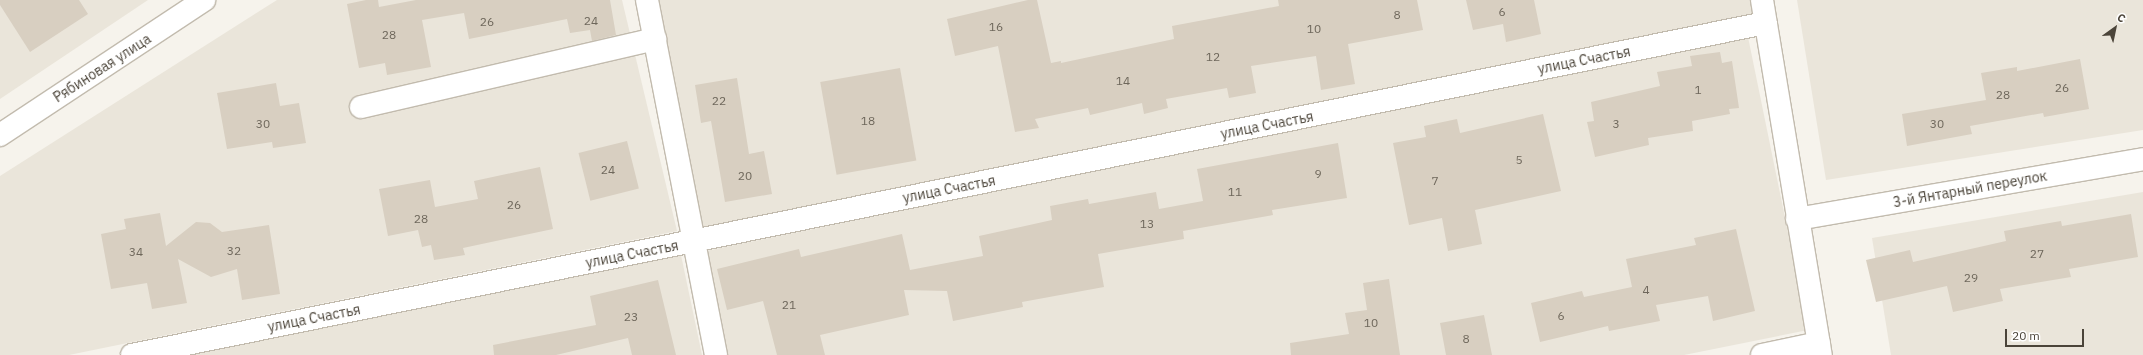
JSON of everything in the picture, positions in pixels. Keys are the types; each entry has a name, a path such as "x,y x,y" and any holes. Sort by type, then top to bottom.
{"street":[{"name":"Рябиновая улица","path":"0,135 204,0"},
{"path":"647,0 716,355"},
{"path":"1762,0 1797,218 1820,349 1762,355"},
{"name":"улица Счастья","path":"132,355 1766,23"},
{"path":"361,107 655,39"},
{"name":"3-й Янтарный переулок","path":"1797,218 2143,159"}],"shaded area":[{"path":"0,0 148,0 0,99"},
{"path":"277,0 622,0 677,231 69,355 0,355 0,176"},
{"path":"656,0 1754,0 1757,15 703,229"},
{"path":"1797,0 2143,0 2143,130 1826,180"},
{"path":"1748,37 1808,330 1684,355 727,355 706,251"},
{"path":"2143,192 2143,355 1891,355 1872,238"},
{"path":"681,255 702,355 187,355"}],"building":[{"path":"0,0 79,0 88,14 30,52 0,5"},
{"path":"366,0 378,0 379,7 416,0 610,0 616,35 592,41 590,30 570,33 567,19 469,39 464,13 422,20 431,67 387,75 385,63 359,68 347,4"},
{"path":"1028,0 1037,0 1051,63 1061,61 1061,63 1174,39 1172,26 1279,6 1278,0 1417,0 1423,30 1348,44 1355,84 1321,90 1316,56 1251,66 1256,93 1229,98 1227,88 1166,99 1168,108 1144,114 1142,103 1090,115 1088,108 1035,119 1039,128 1015,132 998,46 955,56 947,19"},
{"path":"1466,0 1534,0 1541,34 1506,42 1503,24 1473,30"},
{"path":"1720,52 1722,63 1732,61 1739,108 1729,109 1730,114 1692,121 1693,131 1648,138 1649,145 1595,157 1587,122 1594,121 1591,102 1660,86 1657,72 1692,66 1690,56"},
{"path":"2080,59 2089,109 2044,117 2043,113 1970,126 1972,134 1907,146 1902,114 1986,100 1981,73 2017,67 2017,71"},
{"path":"900,68 916,161 837,175 820,82"},
{"path":"737,78 749,154 764,151 772,194 725,202 711,121 701,123 695,85"},
{"path":"276,83 280,106 299,103 306,143 273,148 272,142 227,149 217,93"},
{"path":"1543,114 1561,191 1475,210 1482,244 1448,251 1442,218 1409,225 1393,143 1426,137 1424,126 1457,119 1460,133"},
{"path":"627,141 639,189 590,201 578,153"},
{"path":"1338,143 1347,198 1272,210 1273,215 1183,231 1184,239 1098,254 1104,287 1022,302 1023,307 953,321 947,291 904,290 909,315 820,335 825,355 777,355 763,301 727,310 717,269 799,249 801,257 902,234 910,270 983,256 979,236 1052,220 1050,206 1088,199 1089,204 1156,192 1159,209 1203,201 1197,169"},
{"path":"540,167 553,229 463,248 465,255 434,260 431,245 422,247 418,230 388,236 379,189 430,180 435,207 478,199 474,181"},
{"path":"160,213 166,246 196,222 210,223 222,232 269,225 280,294 242,300 237,269 211,277 178,259 187,303 152,309 147,283 111,289 101,234 126,229 124,219"},
{"path":"2131,214 2138,257 2069,269 2071,277 2000,289 2003,301 1953,312 1947,286 1876,302 1866,260 1910,250 1913,262 2006,241 2004,231 2061,221 2062,226"},
{"path":"1736,229 1755,311 1713,321 1708,296 1656,305 1660,321 1609,331 1608,326 1540,342 1531,303 1582,291 1584,297 1632,287 1626,259 1696,245 1694,238"},
{"path":"1389,279 1400,355 1291,355 1290,343 1349,334 1345,313 1367,310 1363,283"},
{"path":"658,280 676,355 632,355 628,338 556,355 494,355 493,345 596,325 590,296"},
{"path":"1484,315 1492,355 1446,355 1440,323"}]}
